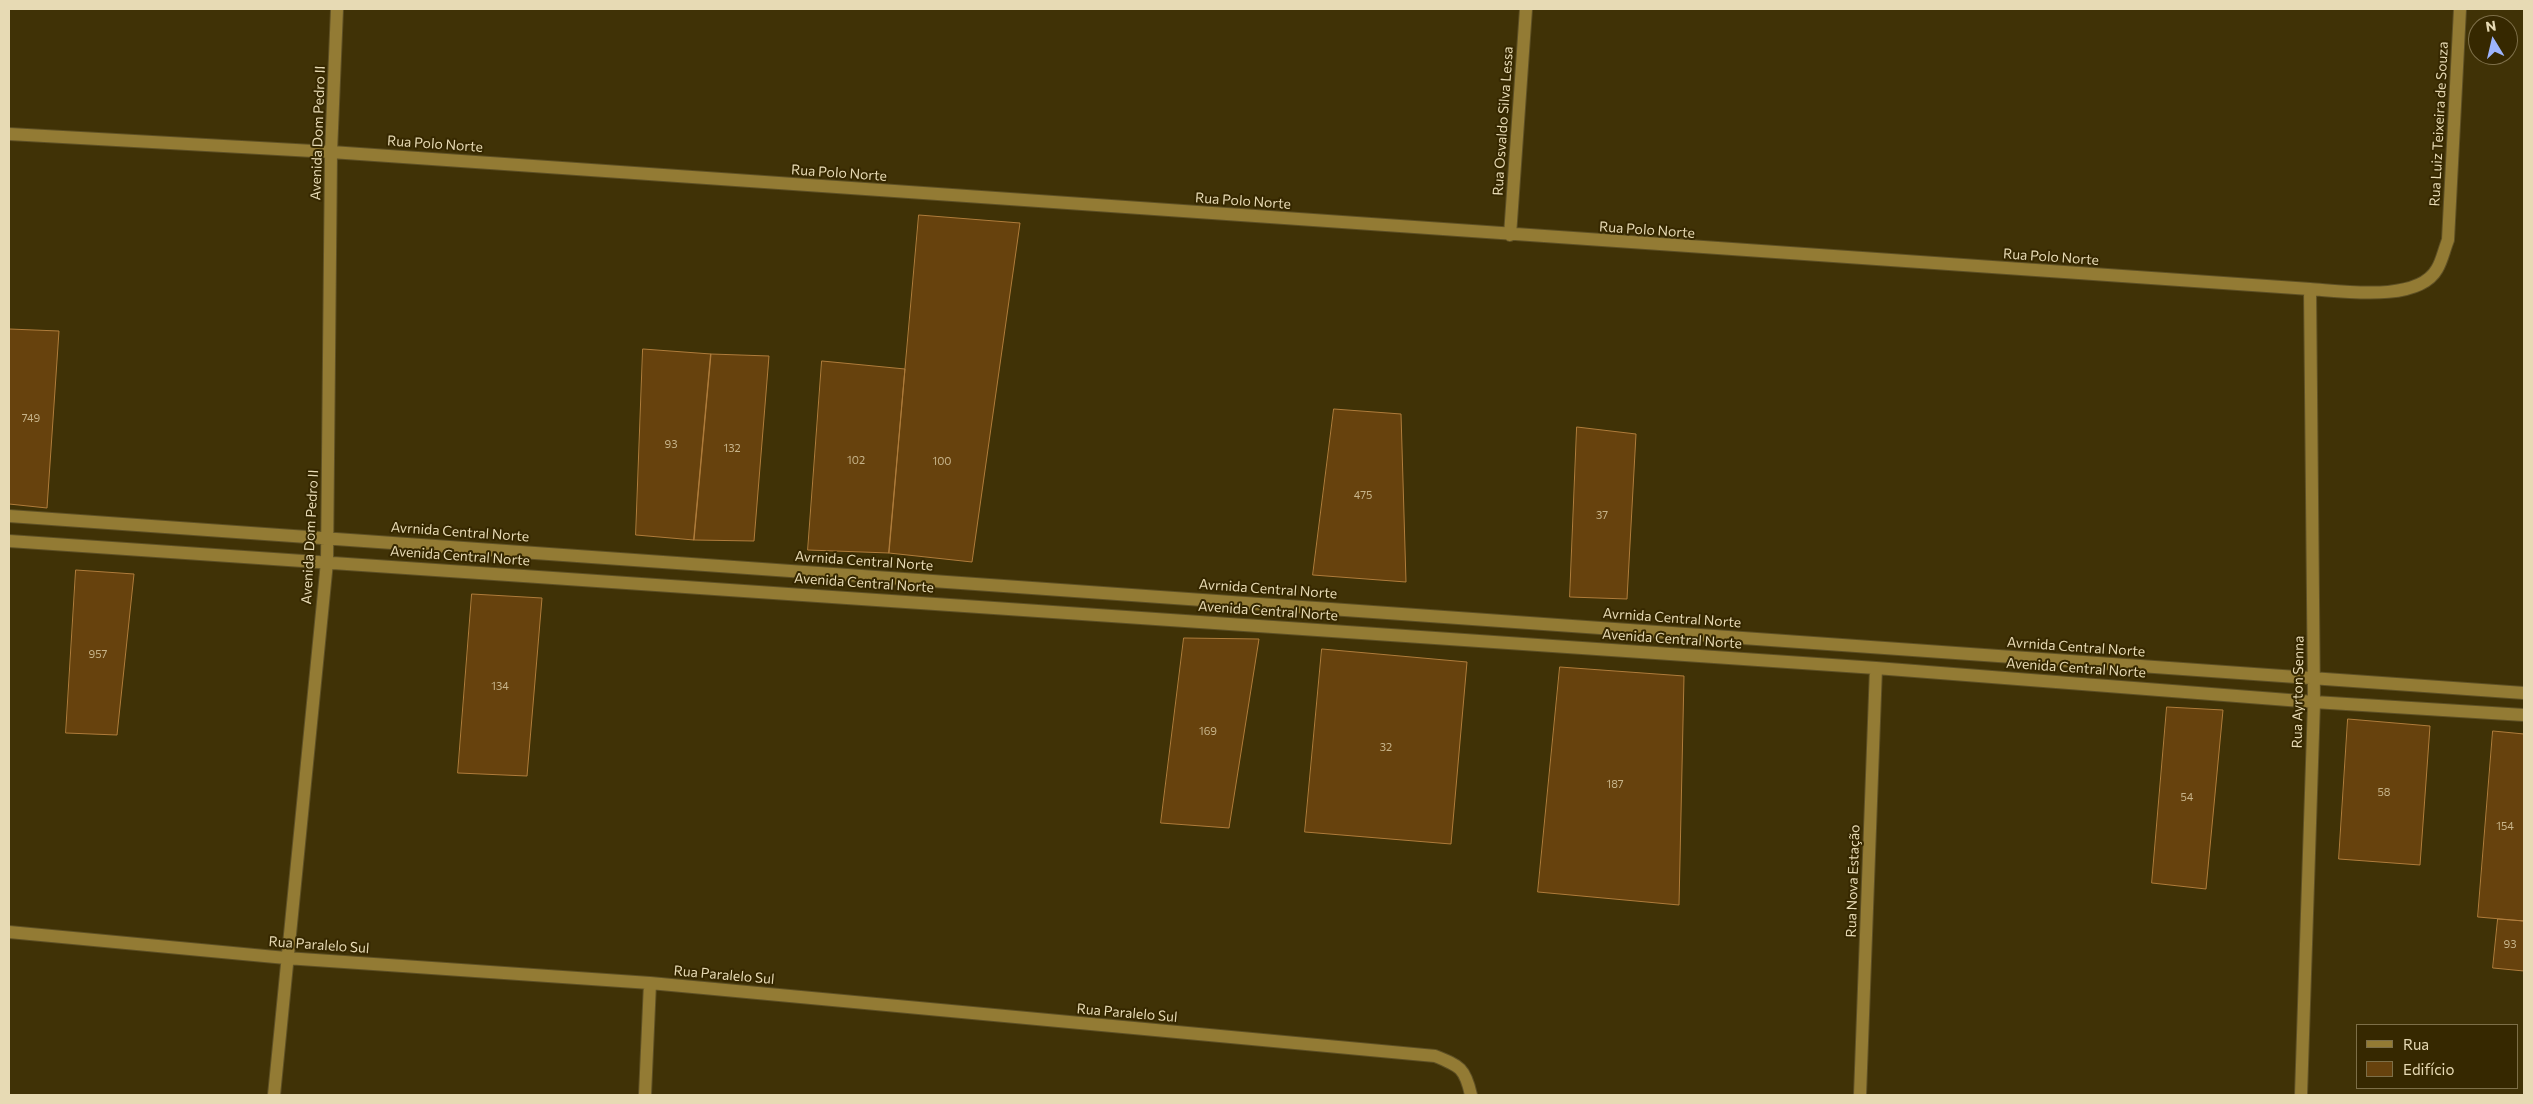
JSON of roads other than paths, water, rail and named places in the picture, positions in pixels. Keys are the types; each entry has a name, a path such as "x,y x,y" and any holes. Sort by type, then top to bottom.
{"street":[{"name":"Avenida Dom Pedro II","path":"274,1095 286,958 327,562 331,152 337,9"},
{"name":"Rua Osvaldo Silva Lessa","path":"1510,235 1526,9"},
{"name":"Rua Luiz Teixeira de Souza","path":"2448,240 2460,9"},
{"name":"Rua Polo Norte","path":"9,134 331,152 2310,289 2404,291 2428,280 2437,270 2448,240"},
{"name":"Rua Ayrton Senna","path":"2301,1095 2314,702 2310,289"},
{"name":"Avrnida Central Norte","path":"9,516 2524,693"},
{"name":"Avenida Central Norte","path":"9,541 1876,668 2314,702 2524,715"},
{"name":"Rua Nova Estação","path":"1860,1095 1876,668"},
{"name":"Rua Paralelo Sul","path":"9,932 286,958 650,983 1435,1056 1460,1066 1468,1078 1471,1095"},
{"path":"645,1095 650,983"}]}
